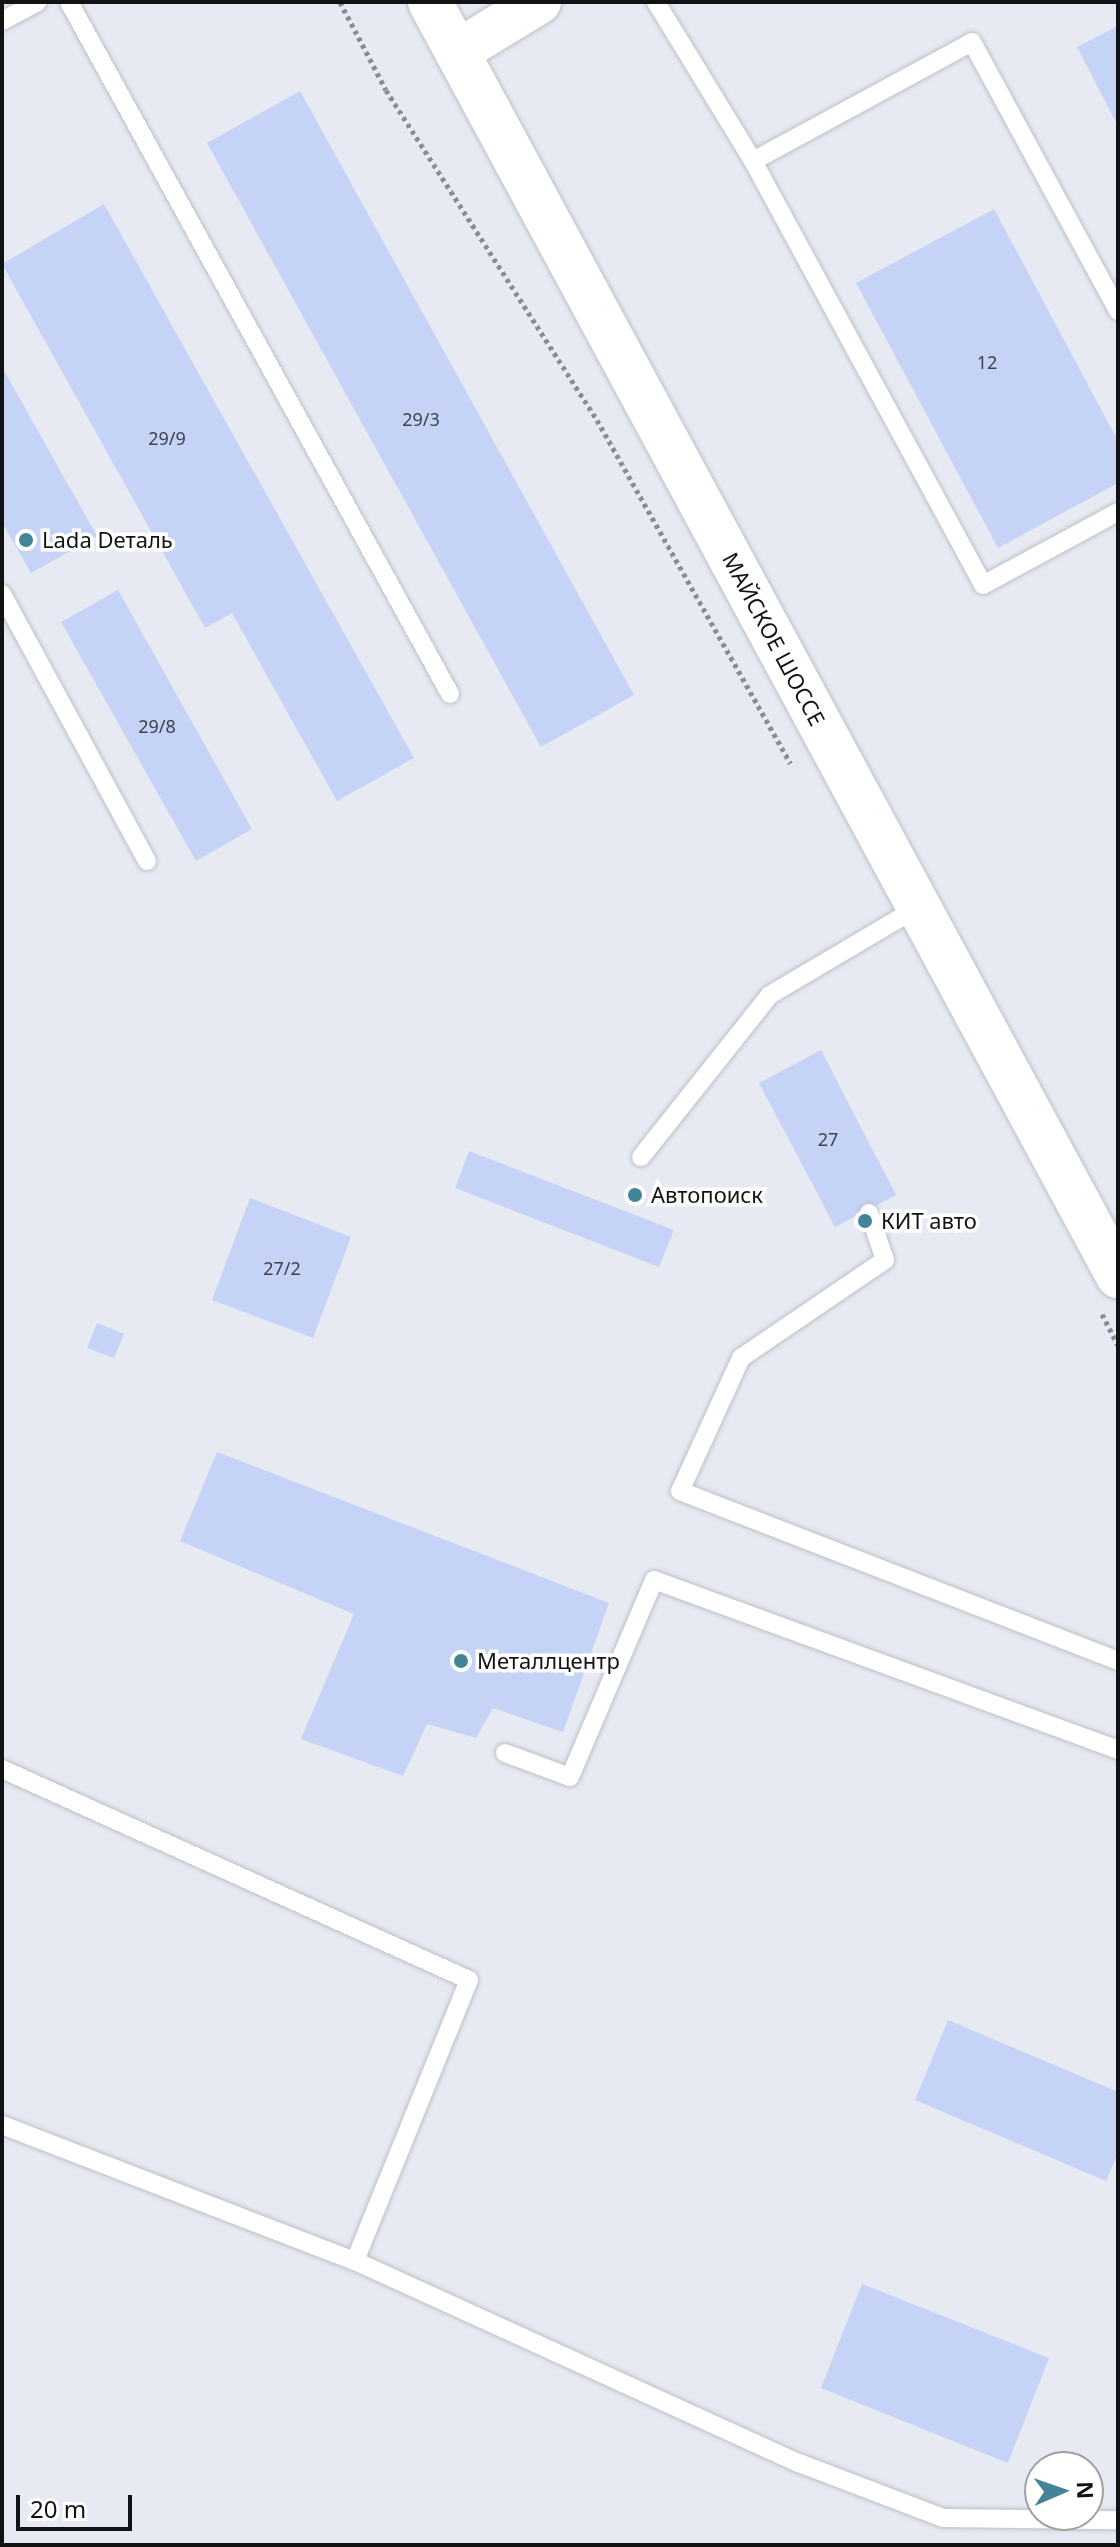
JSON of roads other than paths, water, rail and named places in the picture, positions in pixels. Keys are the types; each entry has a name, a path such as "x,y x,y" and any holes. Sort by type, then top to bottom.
{"street":[{"name":"МАЙСКОЕ ШОССЕ","path":"430,2 919,907 1106,1288"},
{"path":"457,52 539,2"}],"lane":[{"path":"2,21 37,2"},
{"path":"69,2 450,694"},
{"path":"656,2 753,161 983,585 1118,512"},
{"path":"753,161 972,42 1118,311"},
{"path":"2,594 147,861"},
{"path":"641,1157 770,995 919,907"},
{"path":"869,1213 885,1260 741,1358 680,1491 1118,1661"},
{"path":"505,1753 570,1777 654,1580 1118,1750"},
{"path":"2,1769 469,1980 355,2261"},
{"path":"2,2125 355,2261 799,2463 943,2518 1118,2520"}],"place":[{"name":"Lada Dеталь","path":"26,540"},
{"name":"Автопоиск","path":"635,1195"},
{"name":"КИТ авто","path":"865,1221"},
{"name":"Металлцентр","path":"461,1661"}]}
